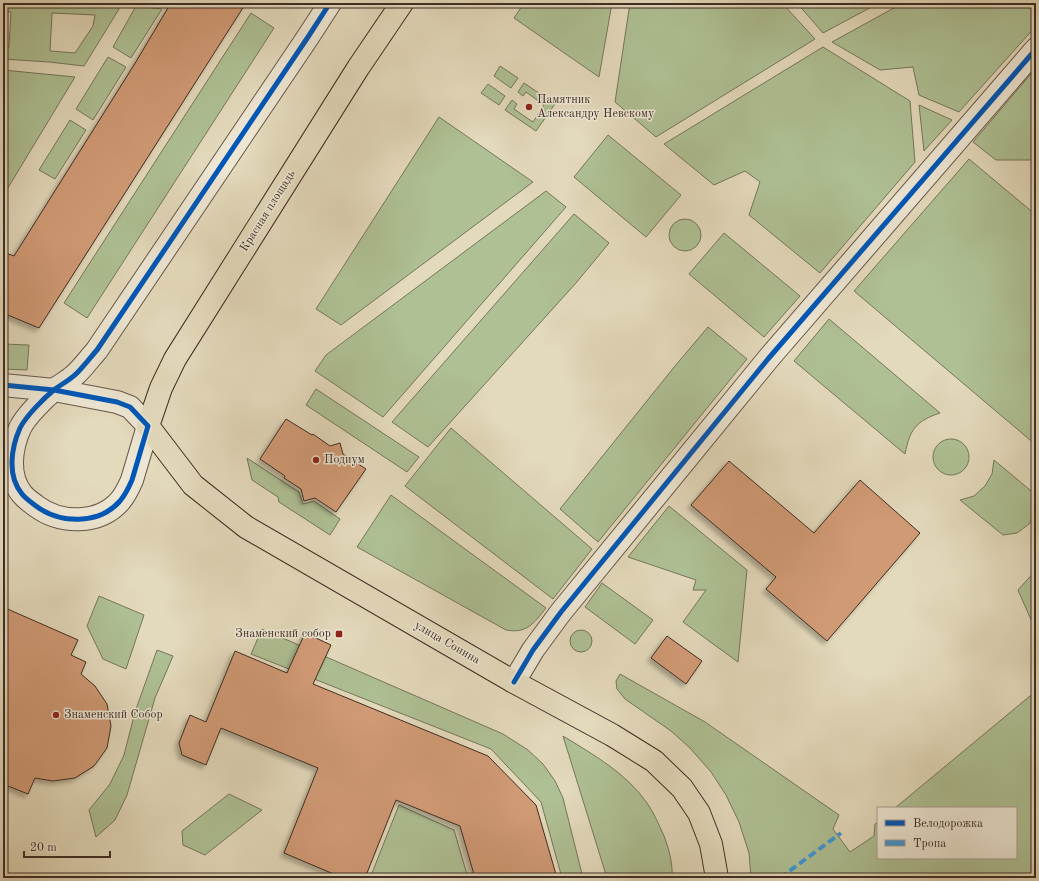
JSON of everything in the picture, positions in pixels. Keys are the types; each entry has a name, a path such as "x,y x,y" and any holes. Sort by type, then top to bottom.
{"main road":[{"name":"Красная площадь","path":"148,426 161,388 176,359 354,75 402,3"},
{"name":"улица Сонина","path":"148,426 193,485 246,527 514,682 612,735 654,761 682,788 699,813 711,844 717,878"}],"street":[{"path":"3,385 54,390 117,402 130,407 148,426 129,488 120,501 105,512 85,519 61,518 39,508 9,481 12,472 11,464 17,436 26,419 54,390 77,374 96,350 330,3"},
{"path":"514,682 533,650 561,612 764,365 1036,49"}],"green space":[{"path":"3,3 118,3 119,9 84,66 3,59 3,47 9,47 11,12 3,12","holes":["52,13 95,15 93,26 75,53 50,51"]},
{"path":"524,3 612,3 599,77 514,18"},
{"path":"630,3 782,3 815,39 656,137 615,102"},
{"path":"797,3 879,3 823,33"},
{"path":"903,3 1036,3 1036,26 959,112 919,95 913,67 880,70 832,42"},
{"path":"136,6 162,9 131,58 113,47"},
{"path":"251,13 274,28 87,318 64,303"},
{"path":"823,47 910,101 915,162 820,273 749,215 760,182 745,171 714,185 664,144"},
{"path":"108,57 126,67 93,120 76,109"},
{"path":"500,66 518,78 511,88 494,76"},
{"path":"1036,68 1036,160 996,160 973,142"},
{"path":"3,70 75,77 3,196"},
{"path":"524,83 555,104 536,131 505,110 512,100 517,104 514,109 533,122 544,105 526,92 523,96 518,92"},
{"path":"488,84 505,96 499,105 481,93"},
{"path":"919,105 952,120 924,151"},
{"path":"439,117 533,182 341,325 316,309"},
{"path":"70,120 86,130 55,179 39,170"},
{"path":"608,135 681,195 646,237 574,177"},
{"path":"969,159 1036,215 1036,445 854,291"},
{"path":"546,191 566,207 383,417 315,371 326,355"},
{"path":"574,214 609,243 576,283 428,447 392,422"},
{"path":"688,219 694,221 699,226 701,235 699,244 694,249 682,251 676,249 671,244 669,232 671,226 676,221"},
{"path":"724,233 800,296 764,337 689,274"},
{"path":"829,319 940,413 925,419 915,427 909,438 905,454 794,361"},
{"path":"708,327 747,359 598,542 560,509"},
{"path":"3,344 29,345 27,370 3,369"},
{"path":"316,389 419,457 407,472 306,405"},
{"path":"451,428 592,549 553,599 405,486"},
{"path":"951,439 964,444 969,457 964,470 951,475 938,470 933,457 938,444"},
{"path":"247,458 299,492 303,504 314,501 340,519 330,535 279,502 278,497 252,480"},
{"path":"994,460 1036,495 1036,511 1029,524 1017,533 1003,535 960,500 974,496 985,486 992,474"},
{"path":"391,495 546,608 534,623 525,629 513,631 506,630 357,547"},
{"path":"669,506 747,570 738,662 683,622 706,590 693,590 696,580 628,557"},
{"path":"1036,570 1036,631 1018,590"},
{"path":"602,583 653,620 635,644 585,607"},
{"path":"99,596 144,615 126,669 103,659 87,626"},
{"path":"262,629 503,734 528,750 543,764 555,781 563,798 583,878 562,878 541,802 491,749 251,654"},
{"path":"581,630 589,633 592,641 589,649 581,652 573,649 570,641 573,633"},
{"path":"157,650 173,656 155,698 127,795 115,820 96,837 89,810 110,784 124,755 135,712"},
{"path":"620,674 705,722 839,815 833,829 850,852 874,836 875,824 877,823 877,859 1017,859 1017,807 896,807 1036,691 1036,878 751,878 749,853 739,822 726,795 711,772 690,748 671,731 625,699 617,689 616,681"},
{"path":"563,736 609,765 639,792 652,811 666,841 671,862 672,878 607,878"},
{"path":"229,794 262,810 205,855 183,845 182,831"},
{"path":"399,805 454,830 468,878 370,878"}],"building":[{"path":"171,3 246,3 39,328 3,313 3,252 14,256 134,65"},
{"path":"286,419 312,435 313,434 330,446 340,443 343,454 366,469 336,512 315,498 304,501 301,489 260,459"},
{"path":"729,461 814,533 860,480 920,533 827,641 766,589 776,577 691,505"},
{"name":"Знаменский Собор","path":"3,607 78,640 71,655 86,662 81,674 95,686 107,704 111,726 107,748 94,766 75,778 53,781 35,778 28,794 3,784"},
{"path":"305,633 331,645 313,684 488,756 536,805 557,878 475,878 460,826 396,800 365,878 343,878 284,853 318,768 221,728 206,765 182,755 179,743 190,715 206,722 235,651 287,673"},
{"path":"667,636 702,661 686,684 651,658"}],"marked path":[{"path":"780,878 841,833"}],"cycle path":[{"path":"3,385 54,390 117,402 130,407 148,426 132,480 120,501 111,509 101,514 91,518 79,519 68,519 56,516 36,506 27,499 17,487 12,470 14,444 20,428 26,418 41,402 46,397 51,393 55,389 69,380 82,368 97,350 330,3"},
{"path":"514,682 533,650 561,612 768,359 1036,49"}],"place":[{"name":"Памятник Александру Невскому","path":"529,107"},
{"name":"Подиум","path":"316,460"},
{"name":"Знаменский собор","path":"339,634"},
{"name":"Знаменский Собор","path":"56,715"}]}
